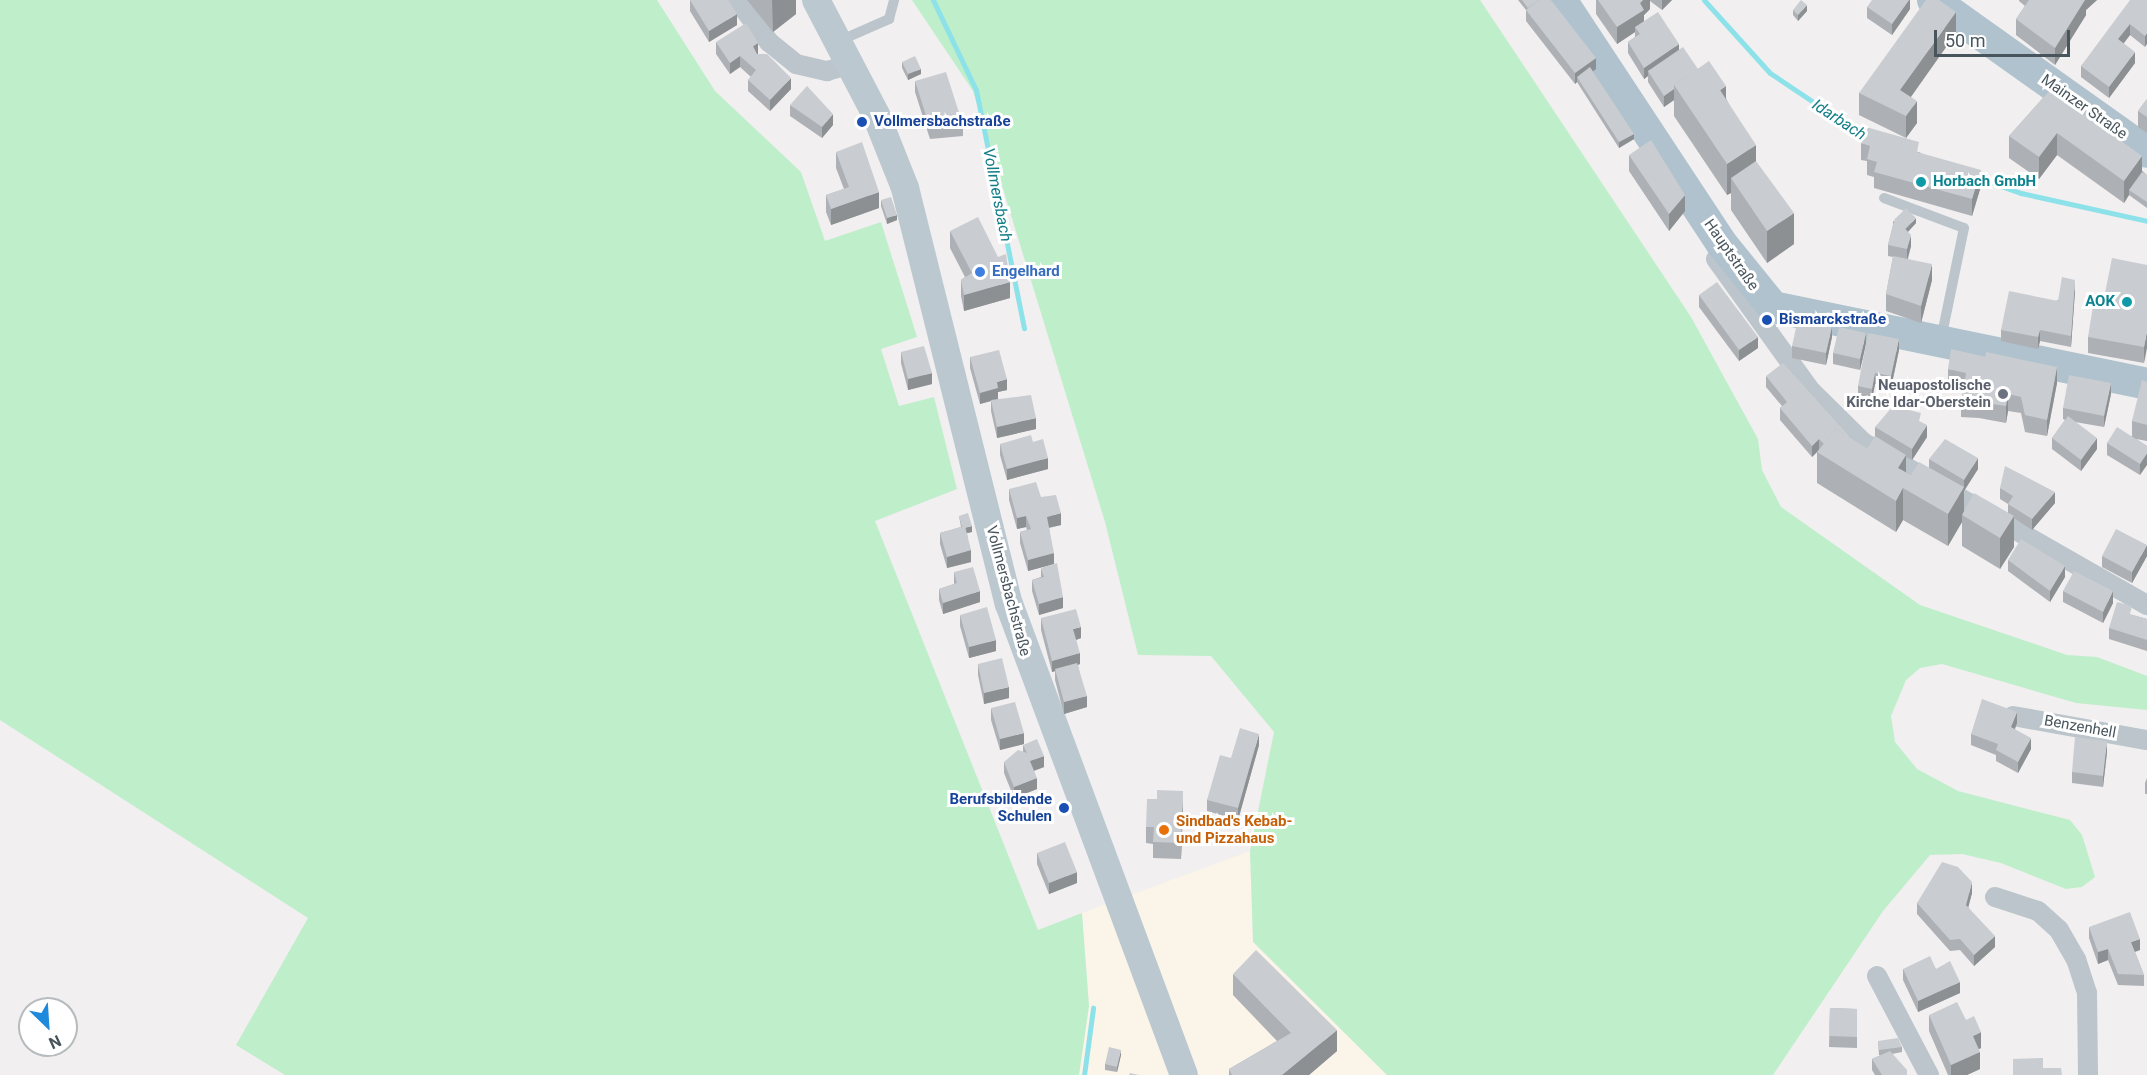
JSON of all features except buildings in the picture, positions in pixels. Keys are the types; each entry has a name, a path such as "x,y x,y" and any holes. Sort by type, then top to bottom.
{"main road":[{"name":"Vollmersbachstraße","path":"816,0 846,52 905,188 1009,604 1039,697 1184,1075"},
{"name":"Hauptstraße","path":"1561,0 1757,293 1773,307 2147,384"},
{"name":"Mainzer Straße","path":"1933,0 2147,152"}],"street":[{"path":"737,0 769,42 796,64 827,71 846,52"},
{"path":"1704,216 1713,256 1811,391 1864,443 2147,605"},
{"name":"Benzenhell","path":"2013,716 2147,740"},
{"path":"1995,897 2038,911 2059,930 2076,959 2087,993 2088,1075"},
{"path":"1877,976 1929,1075"}],"lane":[{"path":"846,52 889,19 894,0"},
{"path":"1884,198 1964,228 1940,342"}],"shaded area":[{"path":"1250,851 1253,942 1387,1075 1079,1075 1089,1006 1082,913"}],"green space":[{"path":"0,0 657,0 715,91 801,172 825,241 881,222 917,337 881,349 899,406 934,397 957,489 875,521 1038,930 1082,913 1089,1006 1079,1075 285,1075 236,1045 308,918 0,720"},
{"path":"912,0 1480,0 1691,317 1758,439 1762,470 1781,507 1920,605 2067,655 2097,657 2147,676 2147,710 2076,703 1942,664 1920,668 1906,680 1891,716 1895,742 1917,769 1958,791 2070,820 2082,835 2095,877 2082,887 2066,889 2001,863 1962,854 1930,855 1883,911 1773,1075 1387,1075 1253,942 1250,851 1274,732 1211,656 1138,655 1105,522 973,91"}],"waterway":[{"name":"Vollmersbach","path":"933,0 976,90 1024,328"},
{"name":"Idarbach","path":"1704,0 1770,73 1870,140"},
{"name":"Idarbach","path":"1975,177 2021,193 2147,221"},
{"name":"Vollmersbach","path":"1084,1075 1093,1008"}],"place":[{"name":"Vollmersbachstraße","path":"862,122"},
{"name":"Horbach GmbH","path":"1921,182"},
{"name":"Engelhard","path":"980,272"},
{"name":"AOK","path":"2127,302"},
{"name":"Bismarckstraße","path":"1767,320"},
{"name":"Neuapostolische Kirche Idar-Oberstein","path":"2003,394"},
{"name":"Berufsbildende Schulen","path":"1064,808"},
{"name":"Sindbad's Kebab- und Pizzahaus","path":"1164,830"}]}
